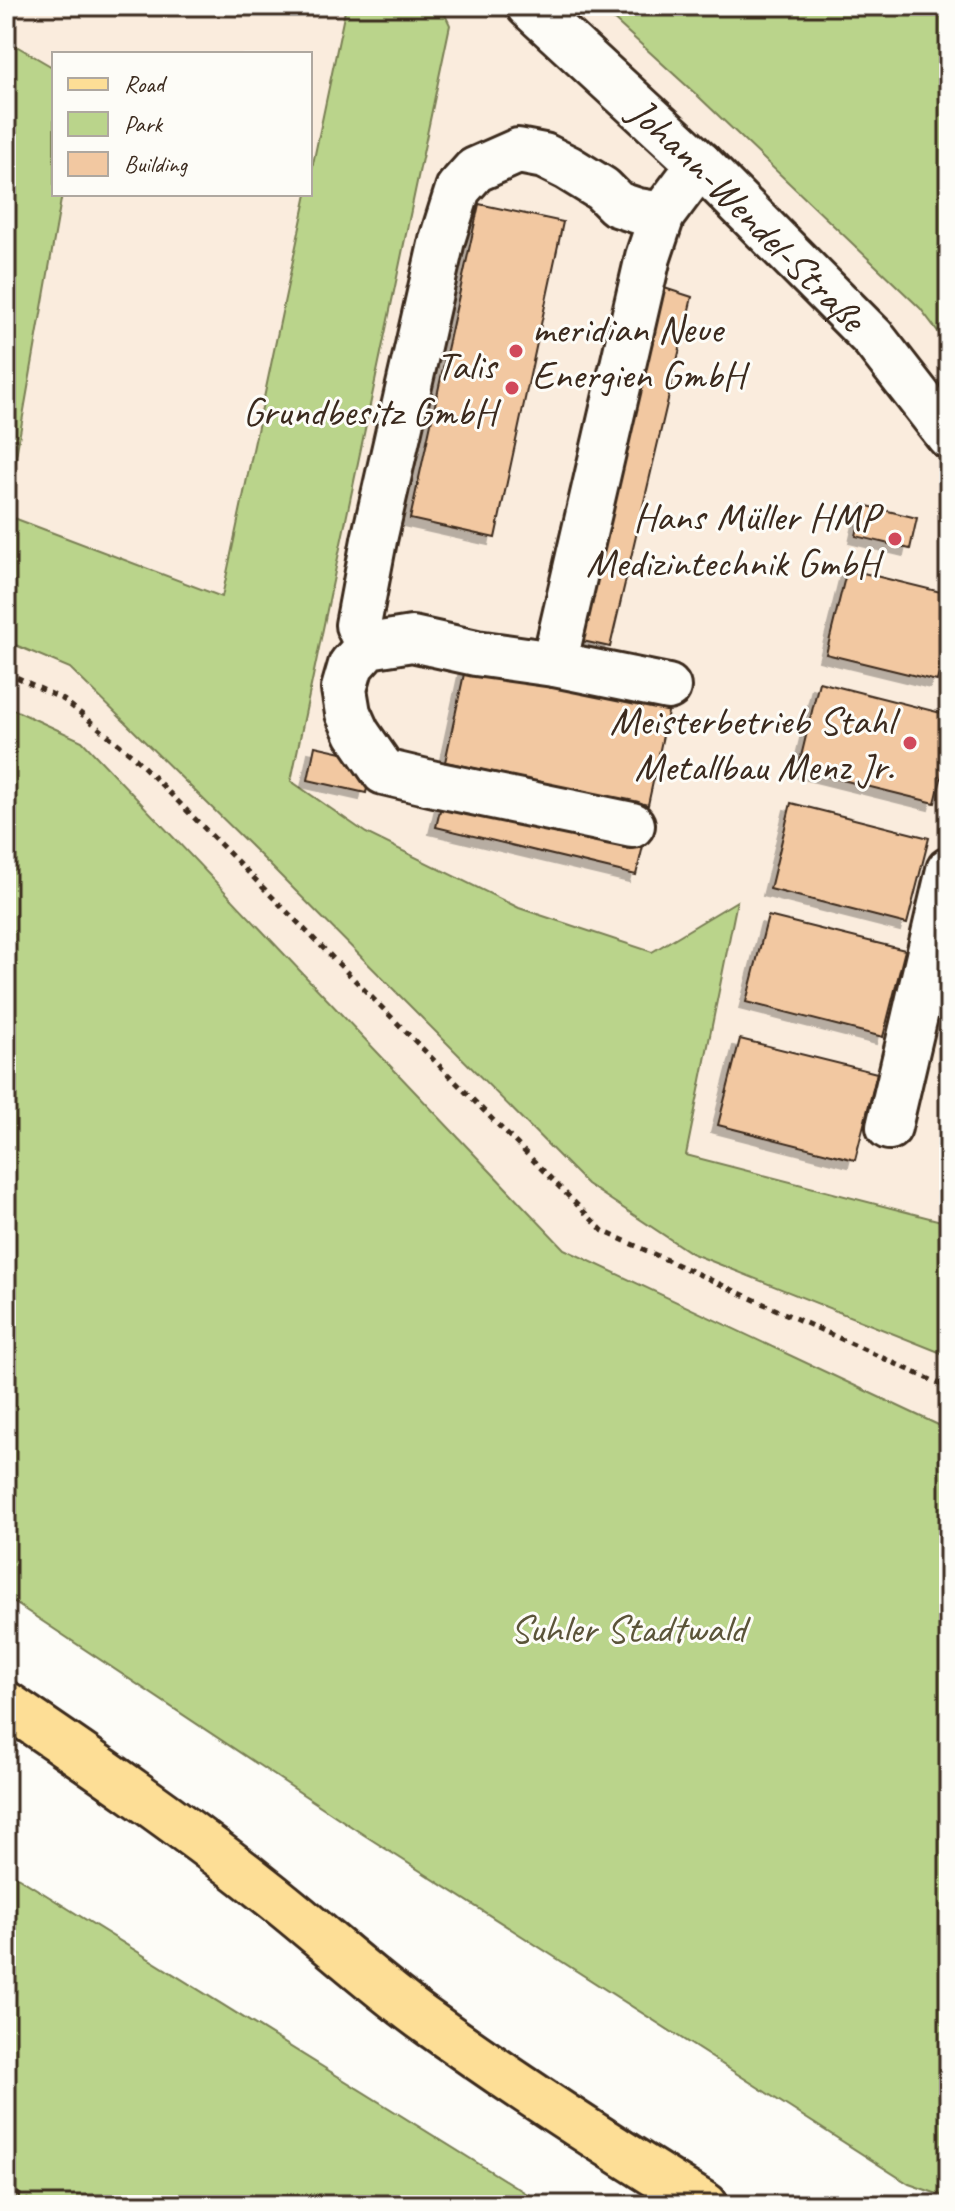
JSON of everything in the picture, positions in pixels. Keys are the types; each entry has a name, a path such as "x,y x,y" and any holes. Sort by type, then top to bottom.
{"main road":[{"path":"6,1704 118,1781 262,1888 422,2018 587,2131 705,2205"}],"lane":[{"name":"Johann-Wendel-Straße","path":"529,6 700,164 873,338 949,436"},
{"path":"368,646 358,625 366,582 442,240 458,189 475,170 518,151 544,156 568,168 602,189 617,204 662,215"},
{"path":"554,664 648,257 662,215 700,164"},
{"path":"632,825 384,772 357,733 348,713 344,689 351,665 368,646 412,639 668,687"},
{"path":"889,1127 949,870"}],"path":[{"path":"6,672 64,700 131,754 603,1231 949,1388"},
{"path":"6,2186 33,2205"}],"shaded area":[{"path":"6,6 949,6 949,1430 564,1249 82,741 6,706"}],"green space":[{"path":"346,6 441,6 450,25 291,781 366,833 519,908 652,952 737,901 686,1155 949,1223 949,1356 691,1253 587,1184 70,668 6,641 6,515 222,597 307,196 312,196 312,168"},
{"path":"599,6 949,6 949,346 920,308"},
{"path":"6,40 52,67 52,196 62,196 6,513"},
{"name":"Suhler Stadtwald","path":"6,706 82,741 564,1249 949,1430 949,2198 909,2184 361,1833 6,1597"},
{"path":"6,1870 545,2205 6,2205"}],"building":[{"path":"479,204 563,222 495,538 410,519"},
{"path":"658,286 692,297 610,647 578,640"},
{"path":"863,505 917,518 910,549 856,536"},
{"path":"847,569 949,594 949,634 937,681 826,654"},
{"path":"467,660 670,703 648,805 445,762"},
{"path":"819,682 949,715 949,747 935,803 798,769"},
{"path":"315,746 373,759 366,793 308,780"},
{"path":"444,794 644,842 636,875 436,827"},
{"path":"791,803 929,838 907,924 770,889"},
{"path":"768,916 905,950 883,1037 746,1002"},
{"path":"740,1039 877,1073 855,1160 718,1125"}],"place":[{"name":"meridian Neue Energien GmbH","path":"516,351"},
{"name":"Talis Grundbesitz GmbH","path":"512,388"},
{"name":"Hans Müller HMP Medizintechnik GmbH","path":"895,539"},
{"name":"Meisterbetrieb Stahl Metallbau Menz Jr.","path":"910,743"}]}
